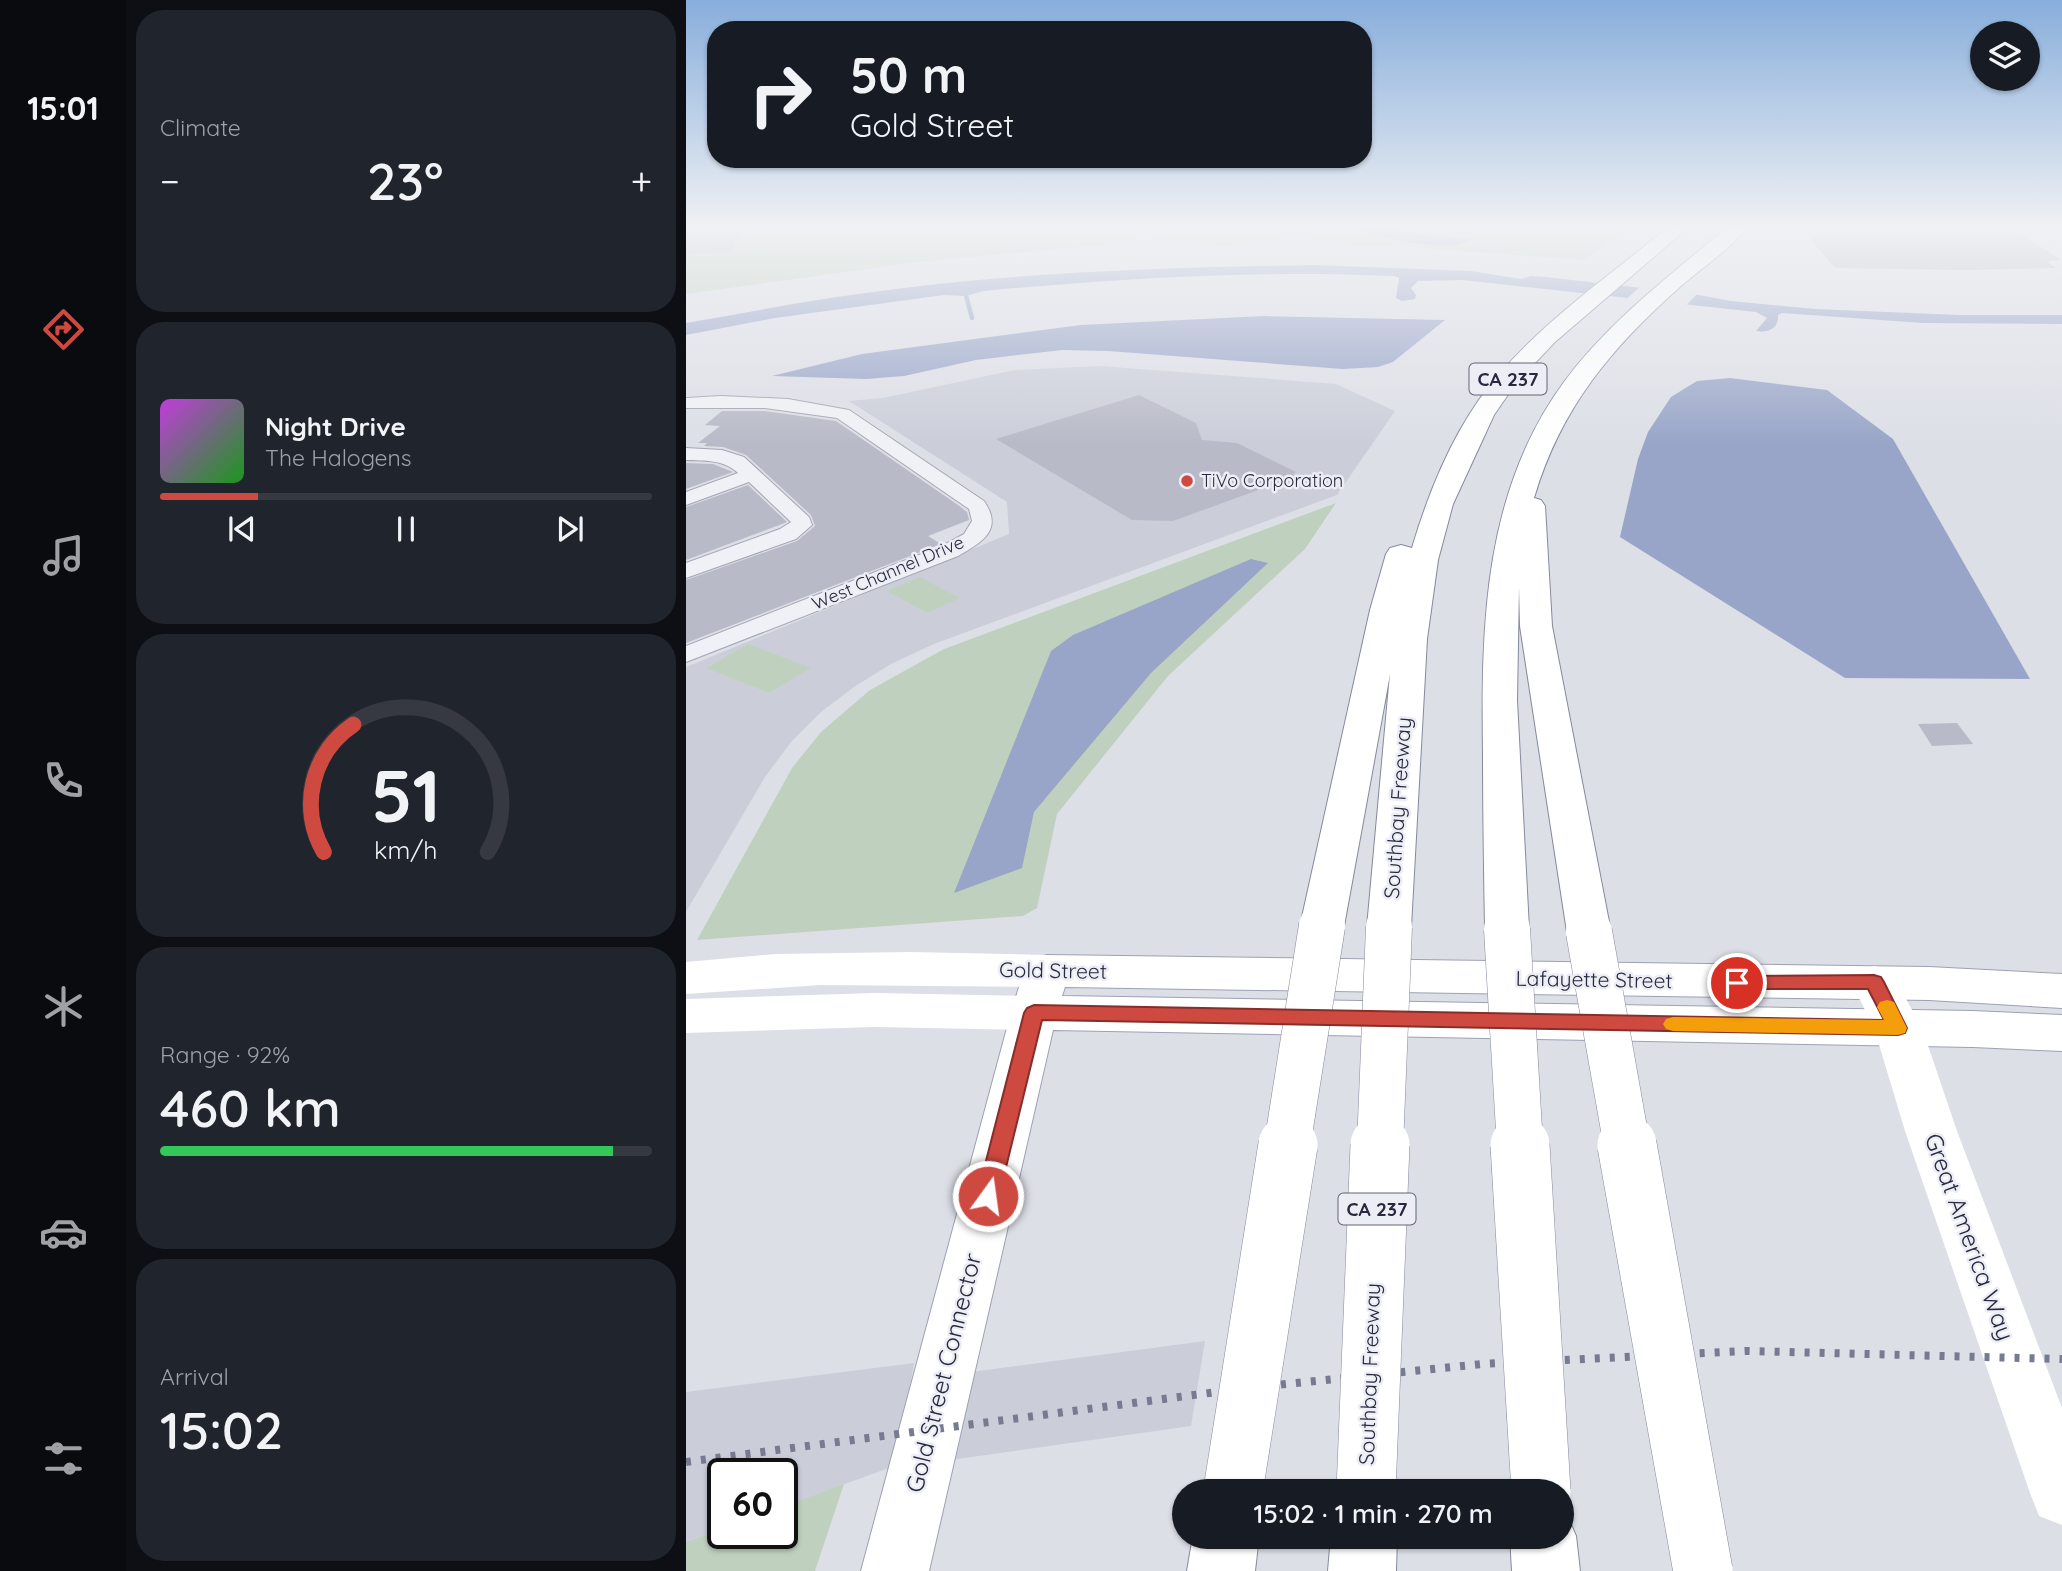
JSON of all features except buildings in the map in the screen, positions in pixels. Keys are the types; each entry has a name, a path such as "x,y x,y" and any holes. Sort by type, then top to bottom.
{"main road":[{"name":"Southbay Freeway","path":"1366,1479 1389,927 1410,639 1423,560 1439,504 1461,453 1482,415 1508,378 1535,349 1594,298"},
{"name":"CA 237","path":"1540,1479 1507,929 1498,638 1503,566 1515,508 1531,462 1551,422 1574,386 1629,323 1657,298"},
{"path":"1235,1479 1322,926 1384,623 1400,555 1429,480 1461,453"},
{"path":"1531,462 1531,534 1536,626 1703,1571"},
{"name":"Gold Street","path":"686,978 866,967 1040,992"},
{"name":"Lafayette Street","path":"1420,997 1709,982 1957,984 2062,991"},
{"name":"Great America Way","path":"1874,982 1898,1028 1931,1131 2062,1493"},
{"name":"Gold Street","path":"686,1016 875,1010 1040,992 1420,997"},
{"name":"Gold Street Connector","path":"895,1571 1040,992"},
{"name":"Lafayette Street","path":"1420,997 1898,1028 2062,1033"},
{"path":"1222,1571 1225,1549"},
{"path":"1362,1571 1363,1549"},
{"path":"1545,1549 1546,1571"}],"street":[{"name":"West Channel Drive","path":"686,403 718,401 833,410 851,418 977,505 984,515 983,525 978,533 950,551 686,655"},
{"path":"686,454 730,458 747,469 750,475 800,517 801,525 788,534 686,571"},
{"path":"686,499 750,475"}],"shaded area":[{"path":"1100,366 1336,384 1395,411 1337,495 934,644 891,664 854,687 821,712 791,742 765,777 686,912 686,667 1009,534 1007,502 849,401 883,398 1015,370"},
{"path":"1205,1341 1191,1426 886,1469 798,1501 798,1458 707,1458 707,1535 686,1542 686,1392 914,1363 911,1380"}],"green space":[{"path":"1336,503 1305,549 1168,676 1057,814 1037,908 1023,916 697,940 792,768 821,732 870,690 944,649"},
{"path":"920,577 960,598 927,613 887,591"},
{"path":"748,644 811,668 769,693 706,668"},
{"path":"844,1484 815,1571 686,1571 686,1542 707,1535 707,1549 798,1549 798,1501"}],"water":[{"path":"920,298 775,318 686,335 686,323 815,300"},
{"path":"1630,298 1716,298 1815,309 1959,315 2062,315 2062,324 1923,323 1782,313 1778,315 1775,327 1768,331 1756,331 1767,318 1756,312"},
{"path":"1264,316 1445,320 1393,362 1378,367 1343,369 1108,351 1062,350 976,360 904,376 866,379 772,376 862,354 1081,325"},
{"path":"1730,378 1827,390 1893,439 2030,679 1845,678 1620,537 1638,459 1648,432 1671,397 1697,381"},
{"path":"1251,559 1268,563 1151,673 1034,812 1022,868 954,893 1051,651 1073,635"}],"pier":[{"path":"1627,298 1693,298 1683,309 1623,302"}],"waterway":[{"path":"967,298 972,318"}],"railway":[{"path":"686,1462 1247,1388 1482,1364 1747,1351 2062,1359"}],"slow traffic":[{"path":"1673,1024 1898,1028 1887,1007"}],"place":[{"name":"TiVo Corporation","path":"1187,481"}],"route":[{"path":"988,1196 1034,1013 1898,1028 1874,982 1737,983"}]}
